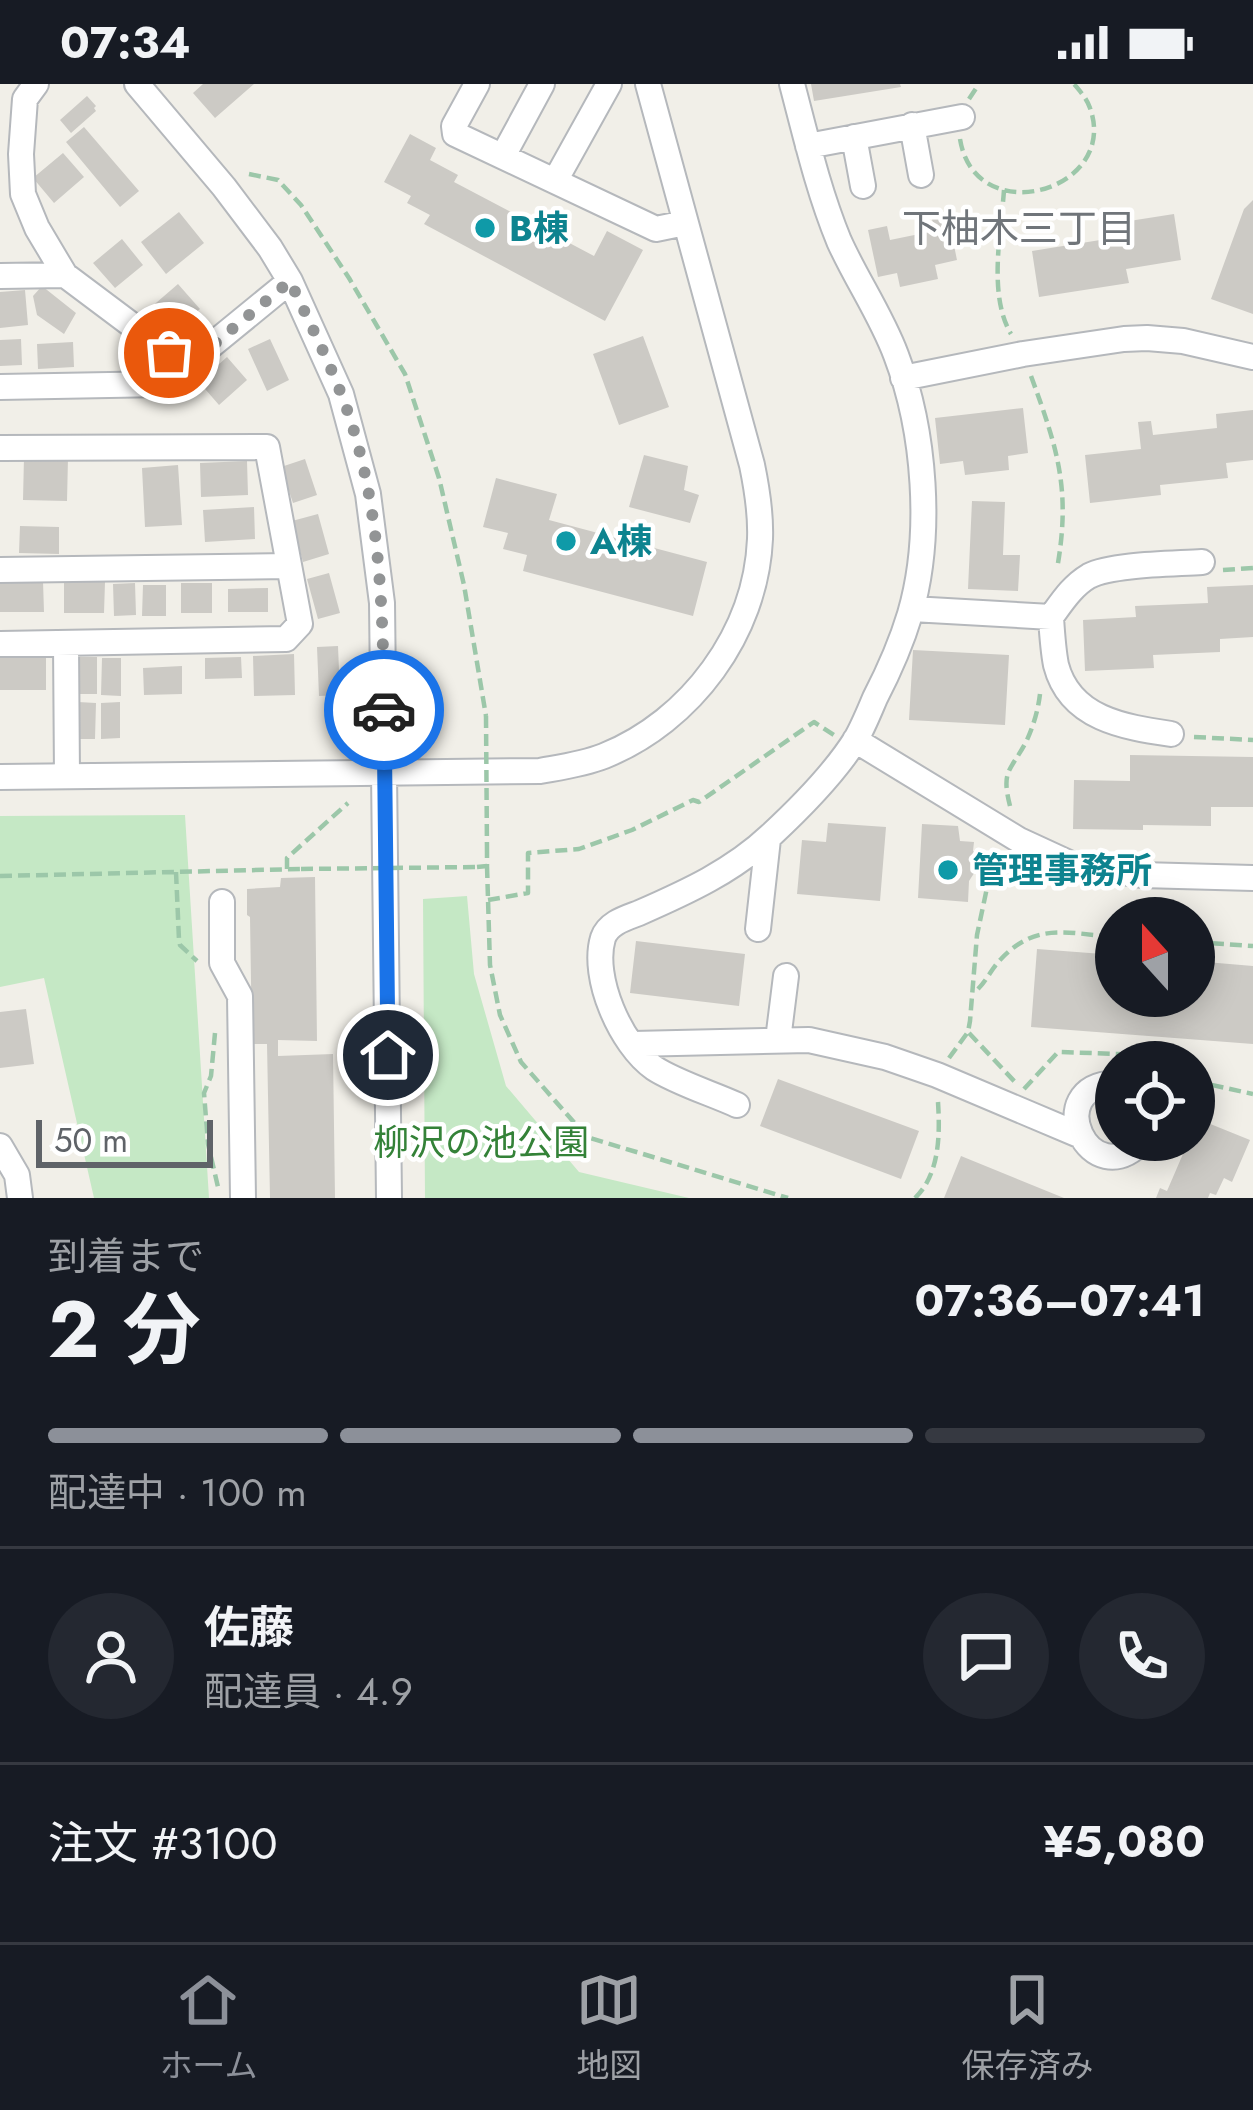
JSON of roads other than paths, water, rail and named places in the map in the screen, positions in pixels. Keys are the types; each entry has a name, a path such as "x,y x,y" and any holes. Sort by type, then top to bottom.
{"street":[{"path":"36,84 25,98 10,155 37,228 65,275 169,353 183,370"},
{"path":"137,84 224,187 290,281 341,394 368,494 382,603 389,1198"},
{"path":"476,84 455,134 656,229 685,223"},
{"path":"503,157 542,84"},
{"path":"555,181 609,84"},
{"path":"0,777 521,772 602,757 646,733 685,703 707,679 742,620 759,551 757,489 647,84"},
{"path":"737,1105 652,1067 633,1044 608,1002 603,936 614,924 721,874 768,838 853,743 896,655 911,609 922,547 921,464 912,407 895,352 820,192 792,84"},
{"path":"808,146 912,125 961,123"},
{"path":"912,125 921,175"},
{"path":"854,137 863,186"},
{"path":"0,276 65,275"},
{"path":"0,388 164,384 290,281"},
{"path":"903,378 1023,354 1147,338 1253,357"},
{"path":"0,448 267,447 300,624 286,639 0,644"},
{"path":"0,570 289,566"},
{"path":"1171,734 1124,727 1084,709 1061,679 1051,617 1066,595 1102,570 1211,566"},
{"path":"911,609 1051,617"},
{"path":"66,644 67,776"},
{"path":"853,743 1019,840 1071,863 1141,875 1253,878"},
{"path":"758,928 768,838"},
{"path":"222,902 222,963 240,996 243,1198"},
{"path":"778,1040 786,976"},
{"path":"633,1044 809,1040 886,1057 1079,1136 1095,1149"},
{"path":"1079,1136 1076,1111 1095,1087"},
{"path":"0,1145 17,1175 20,1198"}],"place":[{"name":"B棟","path":"485,228"},
{"name":"A棟","path":"566,541"},
{"name":"管理事務所","path":"948,870"}],"district":[{"name":"下柚木三丁目","path":"1019,228"}],"park label":[{"name":"柳沢の池公園","path":"481,1142"}]}
